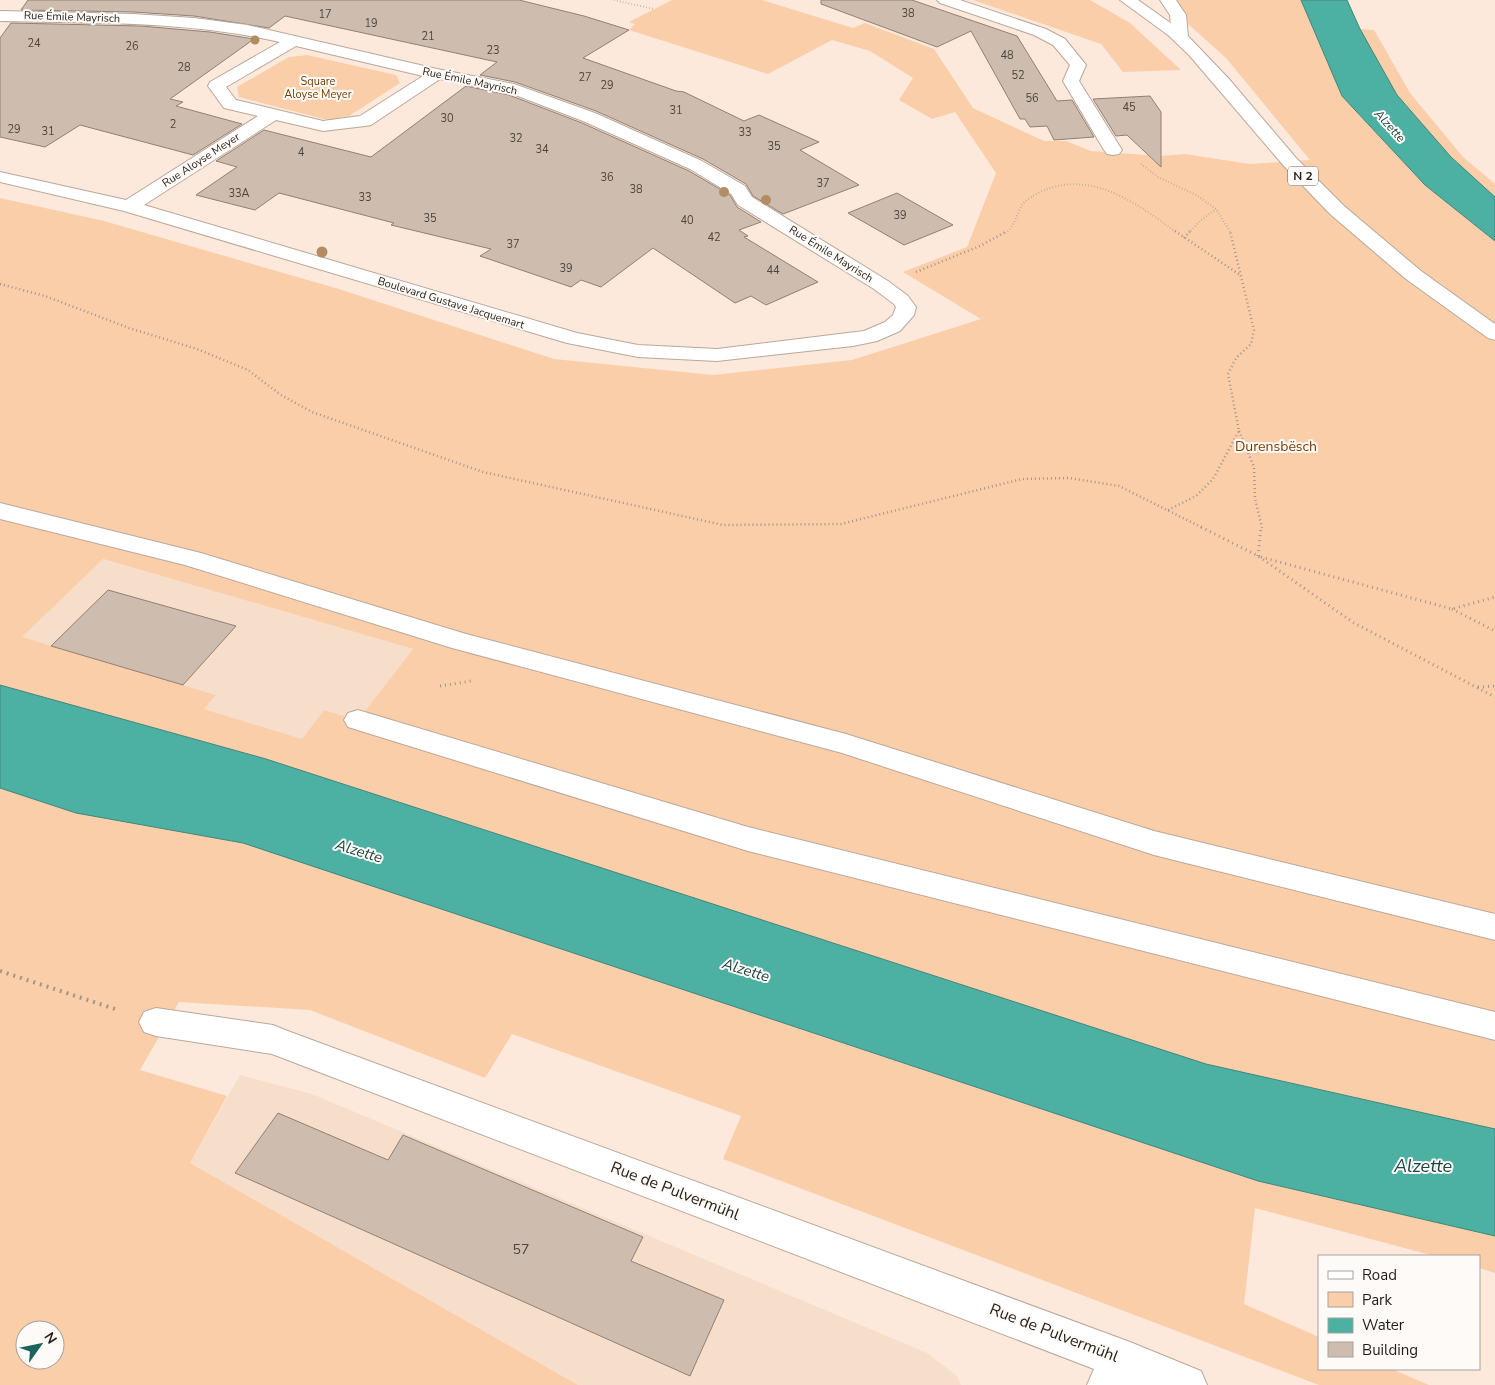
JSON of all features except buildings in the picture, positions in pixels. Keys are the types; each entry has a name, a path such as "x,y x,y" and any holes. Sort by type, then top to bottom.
{"street":[{"path":"945,0 1040,32 1060,42 1078,65 1071,81 1113,150"},
{"name":"N 2","path":"1128,0 1156,18 1180,37 1204,61 1290,162 1344,218 1416,277 1495,334"},
{"path":"1168,0 1178,15 1180,37"},
{"name":"Rue Émile Mayrisch","path":"0,16 133,19 194,23 246,30 437,74 514,89 580,114 688,161 738,190 745,201 881,285 901,300 906,307 904,316"},
{"path":"294,41 216,86 230,104 323,126 365,121 437,74"},
{"name":"Rue Aloyse Meyer","path":"129,206 273,114"},
{"name":"Boulevard Gustave Jacquemart","path":"0,177 129,206 565,337 638,351 718,356 773,351 873,336 896,326 904,316"},
{"path":"0,511 192,559 461,642 846,744 1154,843 1495,927"},
{"path":"358,720 748,839 1495,1026"},
{"name":"Rue de Pulvermühl","path":"156,1022 273,1040 1118,1373 1187,1385"}],"path":[{"path":"614,0 654,9"},
{"path":"1145,166 1158,177 1196,195 1216,209 1231,234 1254,330 1251,344 1236,358 1228,374 1239,431 1254,467 1256,498 1262,530 1258,556"},
{"path":"881,285 980,246 1010,230 1026,200 1053,186 1067,184 1089,185 1114,193 1138,204 1184,238 1240,275"},
{"path":"1184,238 1200,221 1216,209"},
{"path":"0,284 45,296 129,328 197,348 248,370 281,395 312,412 483,472 724,526 841,524 1022,479 1069,478 1119,486 1258,556 1354,624 1495,697"},
{"path":"1168,510 1196,496 1213,479 1239,431"},
{"path":"1258,556 1452,608 1495,631"},
{"path":"1452,608 1495,597"},
{"path":"1477,688 1495,686"},
{"path":"0,971 156,1022"}],"shaded area":[{"path":"0,541 94,566 102,559 413,649 358,720 324,710 302,739 204,709 216,695 0,631"},
{"path":"240,1075 312,1094 927,1353 957,1376 961,1385 578,1385 190,1163"}],"green space":[{"name":"Durensbësch","path":"672,0 762,0 853,28 865,23 934,49 973,108 1044,141 1066,141 1091,151 1160,156 1185,154 1250,164 1310,160 1226,58 1178,15 1168,0 1301,0 1342,96 1425,185 1495,241 1495,1129 1206,1064 266,759 0,685 0,198 104,221 339,289 554,359 713,375 852,360 981,319 903,272 967,247 996,173 955,112 932,119 899,100 913,78 870,51 832,40 768,74 629,30 635,24 629,22","holes":["103,559 413,649 358,720 324,710 302,739 204,709 216,695 22,637"]},
{"path":"973,0 1090,0 1130,23 1181,70 1123,72 1101,44"},
{"path":"1360,29 1374,30 1410,93 1463,157 1495,184 1495,197 1451,157 1397,95"},
{"name":"Square Aloyse Meyer","path":"307,55 396,75 400,83 349,116 328,120 239,97 237,87 289,57"},
{"path":"0,788 76,813 243,843 1258,1181 1495,1236 1495,1273 1480,1268 1480,1255 1430,1255 1255,1208 1244,1304 1318,1337 1318,1370 1394,1370 1429,1385 1319,1385 723,1159 741,1116 512,1034 485,1078 310,1010 179,1002 140,1070 227,1096 190,1163 578,1385 0,1385"}],"water":[{"name":"Alzette","path":"1301,0 1347,0 1360,29 1397,95 1451,157 1495,197 1495,241 1425,185 1342,96"},
{"name":"Alzette","path":"0,685 266,759 1206,1064 1495,1129 1495,1236 1258,1181 243,843 76,813 0,788"}]}
